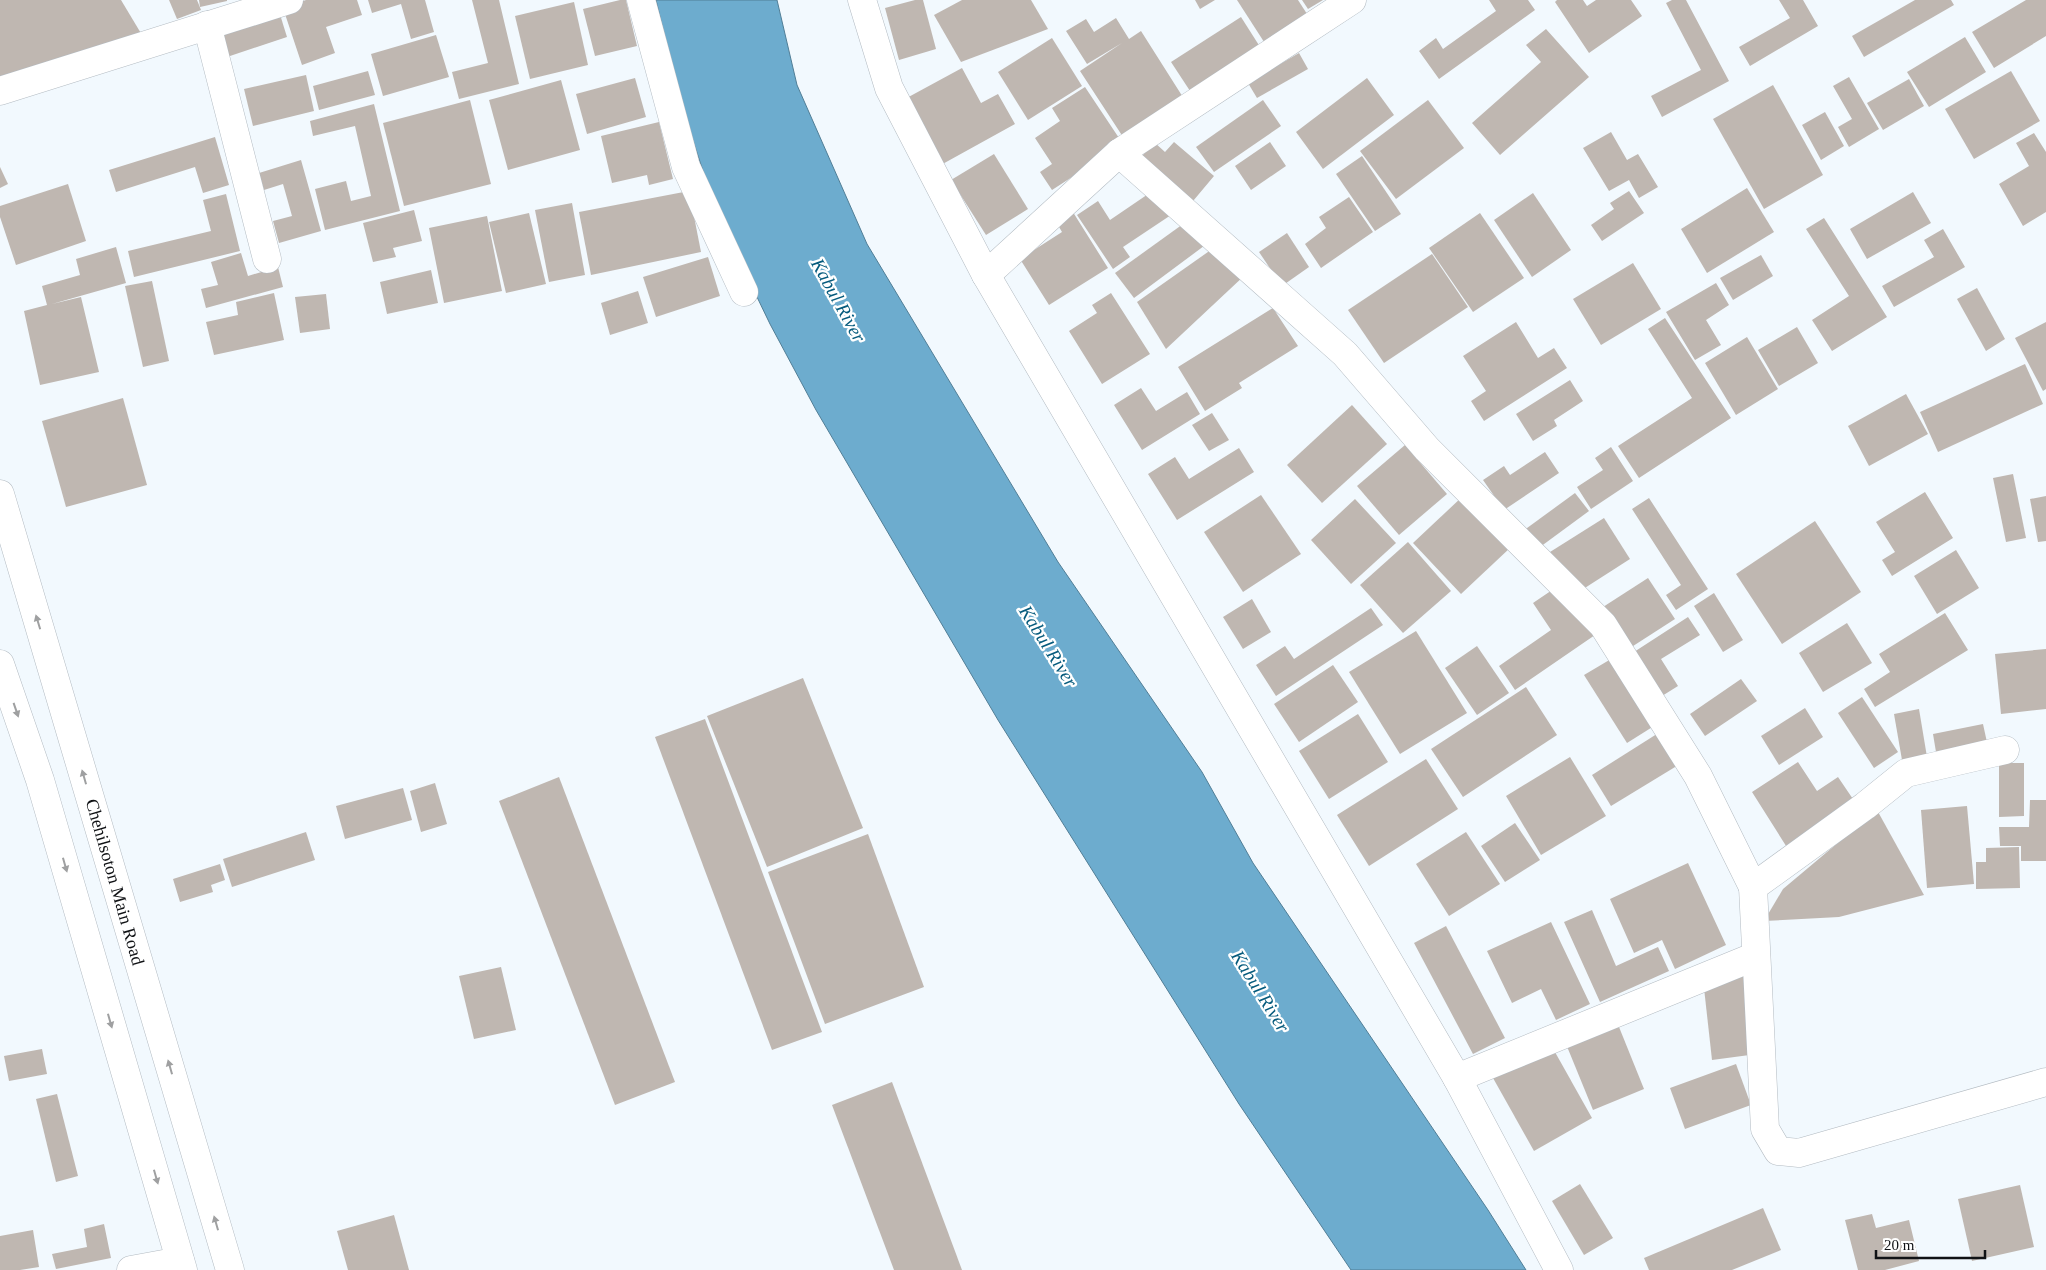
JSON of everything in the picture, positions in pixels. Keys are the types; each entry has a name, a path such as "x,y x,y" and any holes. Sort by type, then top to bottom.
{"street":[{"path":"0,91 207,25 257,4 289,0"},
{"path":"641,0 686,167 744,292"},
{"path":"862,0 889,88 986,275 1457,1078 1559,1270"},
{"path":"986,275 1118,153 1352,0"},
{"path":"207,25 267,259"},
{"path":"1118,153 1344,354 1427,449 1602,625 1698,776 1752,887 1765,1129 1778,1151 1799,1153 2046,1082"},
{"name":"Chehilsoton Main Road","path":"0,494 230,1270"},
{"path":"0,664 40,780 181,1266 131,1270"},
{"path":"1752,887 1865,806 1906,773 2005,750"},
{"path":"1457,1078 1756,956"}],"water":[{"name":"Kabul River","path":"656,0 777,0 797,85 867,244 1058,562 1202,772 1253,863 1488,1210 1526,1270 1351,1270 1239,1104 998,720 816,410 770,324 731,243 705,177 681,104"}],"building":[{"path":"0,0 121,0 142,35 0,80"},
{"path":"169,0 197,0 201,10 177,19"},
{"path":"199,0 227,0 227,1 200,7"},
{"path":"306,0 357,0 362,15 326,27 335,53 302,65 283,8"},
{"path":"368,0 425,0 434,32 411,39 401,4 372,13"},
{"path":"472,0 499,0 519,84 459,99 452,72 488,63"},
{"path":"626,0 637,46 595,56 583,9"},
{"path":"915,0 923,0 936,49 899,60 885,8"},
{"path":"962,0 1031,0 1048,29 961,62 934,15"},
{"path":"1195,0 1215,0 1200,9"},
{"path":"1237,0 1298,0 1309,17 1266,45"},
{"path":"1302,0 1323,0 1308,9"},
{"path":"1489,0 1528,0 1535,10 1439,79 1419,51 1436,38 1443,49 1496,11"},
{"path":"1557,0 1583,0 1587,6 1596,0 1631,0 1642,16 1589,53 1555,2"},
{"path":"1672,0 1686,0 1729,81 1662,117 1651,96 1701,70 1666,3"},
{"path":"1779,0 1803,0 1818,26 1750,66 1739,47 1790,18"},
{"path":"1915,0 1951,0 1954,5 1864,57 1852,36"},
{"path":"2026,0 2046,0 2046,36 1994,68 1972,32"},
{"path":"574,2 588,65 530,79 515,16"},
{"path":"278,8 287,37 227,57 217,29"},
{"path":"1241,17 1262,50 1192,94 1171,62"},
{"path":"1116,18 1129,39 1141,31 1186,102 1125,140 1080,71 1122,43 1087,64 1066,31 1086,19 1094,32"},
{"path":"1546,29 1589,77 1500,155 1472,123 1541,62 1526,45"},
{"path":"436,35 449,77 383,96 371,54"},
{"path":"1965,37 1986,72 1929,107 1907,72"},
{"path":"1052,38 1082,86 1028,120 998,72"},
{"path":"1299,53 1308,69 1257,98 1248,83"},
{"path":"962,68 981,103 998,94 1015,124 939,166 903,100"},
{"path":"368,71 375,95 319,110 313,86"},
{"path":"2011,71 2040,121 1974,159 1945,109"},
{"path":"306,75 314,111 253,126 244,89"},
{"path":"1849,77 1879,129 1849,147 1838,127 1852,119 1833,86"},
{"path":"635,78 646,117 587,134 576,94"},
{"path":"1367,78 1394,115 1323,169 1296,132"},
{"path":"1909,79 1924,106 1883,130 1867,103"},
{"path":"561,80 580,150 508,170 489,100"},
{"path":"1773,85 1823,175 1764,209 1713,119"},
{"path":"1085,87 1123,144 1052,190 1040,172 1052,164 1035,138 1060,121 1052,108"},
{"path":"470,100 491,184 404,206 383,123"},
{"path":"1263,100 1281,126 1214,172 1196,147"},
{"path":"1428,100 1464,148 1396,199 1360,151"},
{"path":"374,104 400,211 325,230 315,189 346,181 351,201 371,196 355,126 313,136 310,121"},
{"path":"1825,112 1844,146 1821,160 1802,125"},
{"path":"659,122 673,179 649,185 647,175 612,183 601,136"},
{"path":"1611,132 1627,160 1638,154 1658,187 1639,198 1629,180 1609,191 1583,148"},
{"path":"2034,133 2046,152 2046,212 2023,226 1999,184 2029,166 2016,143"},
{"path":"215,137 229,185 203,193 195,167 116,192 109,170"},
{"path":"1154,142 1165,152 1174,142 1214,176 1188,207 1136,163"},
{"path":"1270,142 1286,166 1251,190 1235,166"},
{"path":"994,154 1028,209 986,235 951,180"},
{"path":"1362,156 1401,214 1375,231 1336,174"},
{"path":"301,160 321,231 279,243 273,221 292,216 283,184 264,190 259,173"},
{"path":"0,167 8,184 0,188"},
{"path":"68,184 86,241 16,265 0,217 0,206"},
{"path":"1157,188 1174,213 1123,247 1130,257 1113,269 1077,215 1098,201 1110,220"},
{"path":"1747,188 1774,232 1707,273 1681,229"},
{"path":"689,191 701,252 591,275 579,212"},
{"path":"1629,191 1644,213 1602,241 1591,225 1614,209 1610,203"},
{"path":"1913,192 1931,223 1867,259 1850,229"},
{"path":"1533,193 1571,250 1532,277 1494,220"},
{"path":"226,194 240,251 134,277 128,251 211,231 203,200"},
{"path":"1349,197 1373,232 1321,268 1305,244 1326,228 1319,217"},
{"path":"572,203 585,275 549,282 535,210"},
{"path":"1071,209 1108,268 1049,305 1020,259 1062,232 1055,220"},
{"path":"414,210 422,241 393,248 396,257 373,262 363,223"},
{"path":"529,213 546,284 506,293 489,222"},
{"path":"1480,213 1524,278 1473,312 1429,248"},
{"path":"487,216 502,291 444,303 429,228"},
{"path":"1824,218 1887,317 1832,351 1812,320 1849,296 1806,229"},
{"path":"1190,219 1208,243 1134,298 1115,273"},
{"path":"1943,229 1965,267 1894,307 1882,286 1934,257 1924,240"},
{"path":"1287,233 1309,267 1282,286 1259,252"},
{"path":"116,247 126,283 52,304 81,297 99,372 40,385 24,311 47,305 42,286 80,275 76,259"},
{"path":"1215,247 1245,275 1166,349 1137,302"},
{"path":"241,253 248,276 278,267 283,287 206,308 201,289 218,285 211,262"},
{"path":"1432,254 1468,307 1384,363 1348,310"},
{"path":"1761,255 1773,276 1733,300 1720,278"},
{"path":"708,257 720,296 656,317 643,277"},
{"path":"1633,263 1661,309 1601,345 1573,299"},
{"path":"431,270 438,303 387,314 380,282"},
{"path":"152,281 169,361 143,367 125,286"},
{"path":"1716,283 1729,305 1706,320 1721,345 1695,360 1666,312"},
{"path":"1977,288 2005,339 1986,351 1957,299"},
{"path":"638,291 648,323 610,335 601,303"},
{"path":"274,293 284,340 214,355 206,322 238,315 236,302"},
{"path":"1111,293 1150,354 1102,384 1069,331 1097,313 1092,305"},
{"path":"326,294 330,329 300,333 295,297"},
{"path":"1273,308 1298,346 1239,383 1242,388 1205,411 1178,367"},
{"path":"1665,318 1731,418 1639,478 1618,446 1692,398 1648,329"},
{"path":"1516,322 1538,358 1554,348 1567,368 1484,421 1471,401 1486,391 1463,356"},
{"path":"2046,322 2046,389 2043,391 2015,338"},
{"path":"1797,327 1818,363 1779,386 1758,350"},
{"path":"1747,337 1778,389 1736,415 1705,363"},
{"path":"2025,364 2043,404 1938,452 1920,412"},
{"path":"1570,380 1583,401 1554,420 1557,426 1533,441 1516,414"},
{"path":"1141,388 1156,411 1187,392 1200,414 1142,450 1114,405"},
{"path":"1906,394 1928,434 1869,466 1848,426"},
{"path":"123,398 147,485 66,507 42,421"},
{"path":"1352,405 1387,444 1322,503 1287,465"},
{"path":"1212,413 1229,440 1209,451 1192,425"},
{"path":"1405,445 1447,494 1399,535 1357,486"},
{"path":"1611,447 1633,481 1591,509 1577,487 1603,470 1595,458"},
{"path":"1239,448 1254,472 1177,520 1148,474 1175,457 1189,479"},
{"path":"1545,452 1559,473 1504,510 1483,480 1504,466 1510,475"},
{"path":"2013,474 2026,538 2006,542 1993,478"},
{"path":"1925,492 1953,538 1892,576 1882,560 1895,552 1876,522"},
{"path":"1575,493 1589,511 1536,550 1523,531"},
{"path":"1261,495 1301,554 1243,592 1204,532"},
{"path":"1463,496 1511,547 1461,594 1413,543"},
{"path":"2046,496 2046,541 2038,542 2030,499"},
{"path":"1649,498 1708,589 1676,610 1666,595 1681,585 1632,509"},
{"path":"1355,499 1396,543 1351,584 1311,540"},
{"path":"1604,518 1630,559 1577,593 1550,552"},
{"path":"1815,521 1861,592 1782,644 1736,574"},
{"path":"1408,542 1451,591 1403,633 1360,585"},
{"path":"1956,550 1979,588 1937,614 1914,576"},
{"path":"1648,578 1675,619 1630,648 1603,607"},
{"path":"1561,584 1595,635 1515,690 1499,666 1551,630 1533,603"},
{"path":"1714,593 1743,640 1723,652 1694,606"},
{"path":"1252,599 1271,632 1243,649 1223,617"},
{"path":"1371,608 1383,625 1276,696 1256,665 1285,646 1294,659"},
{"path":"1945,613 1968,650 1875,707 1864,689 1890,672 1879,654"},
{"path":"1688,617 1700,635 1661,659 1678,686 1662,696 1634,652"},
{"path":"1847,623 1872,663 1823,692 1799,653"},
{"path":"1416,631 1467,713 1400,754 1349,672"},
{"path":"1477,646 1509,693 1477,715 1445,668"},
{"path":"2046,649 2046,709 2001,714 1995,654"},
{"path":"1611,659 1654,726 1627,743 1584,675"},
{"path":"1333,665 1358,702 1299,742 1274,704"},
{"path":"803,678 863,828 767,867 707,716"},
{"path":"1741,679 1757,701 1705,736 1690,714"},
{"path":"1526,687 1557,735 1463,797 1431,749"},
{"path":"1862,697 1898,752 1874,768 1838,713"},
{"path":"1805,708 1823,737 1779,765 1761,736"},
{"path":"1919,709 1927,757 1902,760 1894,714"},
{"path":"1358,714 1388,762 1329,799 1299,751"},
{"path":"705,719 822,1032 772,1050 655,737"},
{"path":"1983,724 1988,747 1937,758 1933,734"},
{"path":"1660,732 1680,764 1611,806 1592,775"},
{"path":"1570,757 1606,816 1541,855 1506,796"},
{"path":"1426,759 1458,809 1369,866 1337,815"},
{"path":"1798,762 1817,791 1838,777 1857,805 1788,849 1752,792"},
{"path":"1999,763 2024,763 2024,816 1999,817"},
{"path":"559,777 675,1082 615,1105 499,801"},
{"path":"435,783 447,824 421,832 410,791"},
{"path":"403,788 412,820 345,839 336,806"},
{"path":"2030,800 2046,800 2046,861 2021,861 2021,846 2000,846 1999,827 2029,827"},
{"path":"1967,806 1974,884 1927,888 1921,810"},
{"path":"1877,810 1924,895 1839,917 1764,921 1783,889"},
{"path":"1515,823 1540,860 1505,882 1481,846"},
{"path":"306,832 315,860 232,887 223,859"},
{"path":"1466,832 1500,884 1449,916 1416,864"},
{"path":"868,834 924,987 825,1024 768,872"},
{"path":"2019,847 2020,888 1976,889 1976,862 1986,862 1986,848"},
{"path":"1688,863 1726,945 1675,969 1662,940 1634,953 1610,899"},
{"path":"220,864 225,880 211,885 213,892 180,902 173,879"},
{"path":"1592,910 1616,966 1658,947 1669,971 1600,1002 1564,922"},
{"path":"1551,922 1590,1004 1556,1020 1541,989 1512,1003 1487,951"},
{"path":"1446,926 1505,1038 1473,1054 1414,943"},
{"path":"501,967 516,1030 474,1039 459,976"},
{"path":"1749,975 1757,1054 1712,1060 1703,979"},
{"path":"1617,1022 1644,1089 1593,1110 1566,1044"},
{"path":"1551,1045 1592,1118 1534,1151 1493,1078"},
{"path":"42,1049 47,1074 9,1081 4,1056"},
{"path":"1736,1064 1751,1105 1685,1129 1670,1088"},
{"path":"892,1082 962,1270 894,1270 832,1105"},
{"path":"57,1094 78,1176 56,1182 36,1099"},
{"path":"1580,1184 1613,1238 1584,1255 1552,1201"},
{"path":"2020,1185 2034,1247 1972,1261 1958,1199"},
{"path":"1763,1208 1781,1250 1732,1270 1649,1270 1644,1258"},
{"path":"1872,1214 1876,1228 1909,1220 1919,1261 1885,1270 1858,1270 1845,1220"},
{"path":"394,1215 409,1270 348,1270 337,1231"},
{"path":"104,1224 111,1258 56,1269 52,1254 87,1247 84,1229"},
{"path":"33,1230 39,1267 20,1270 0,1270 0,1236"}]}
